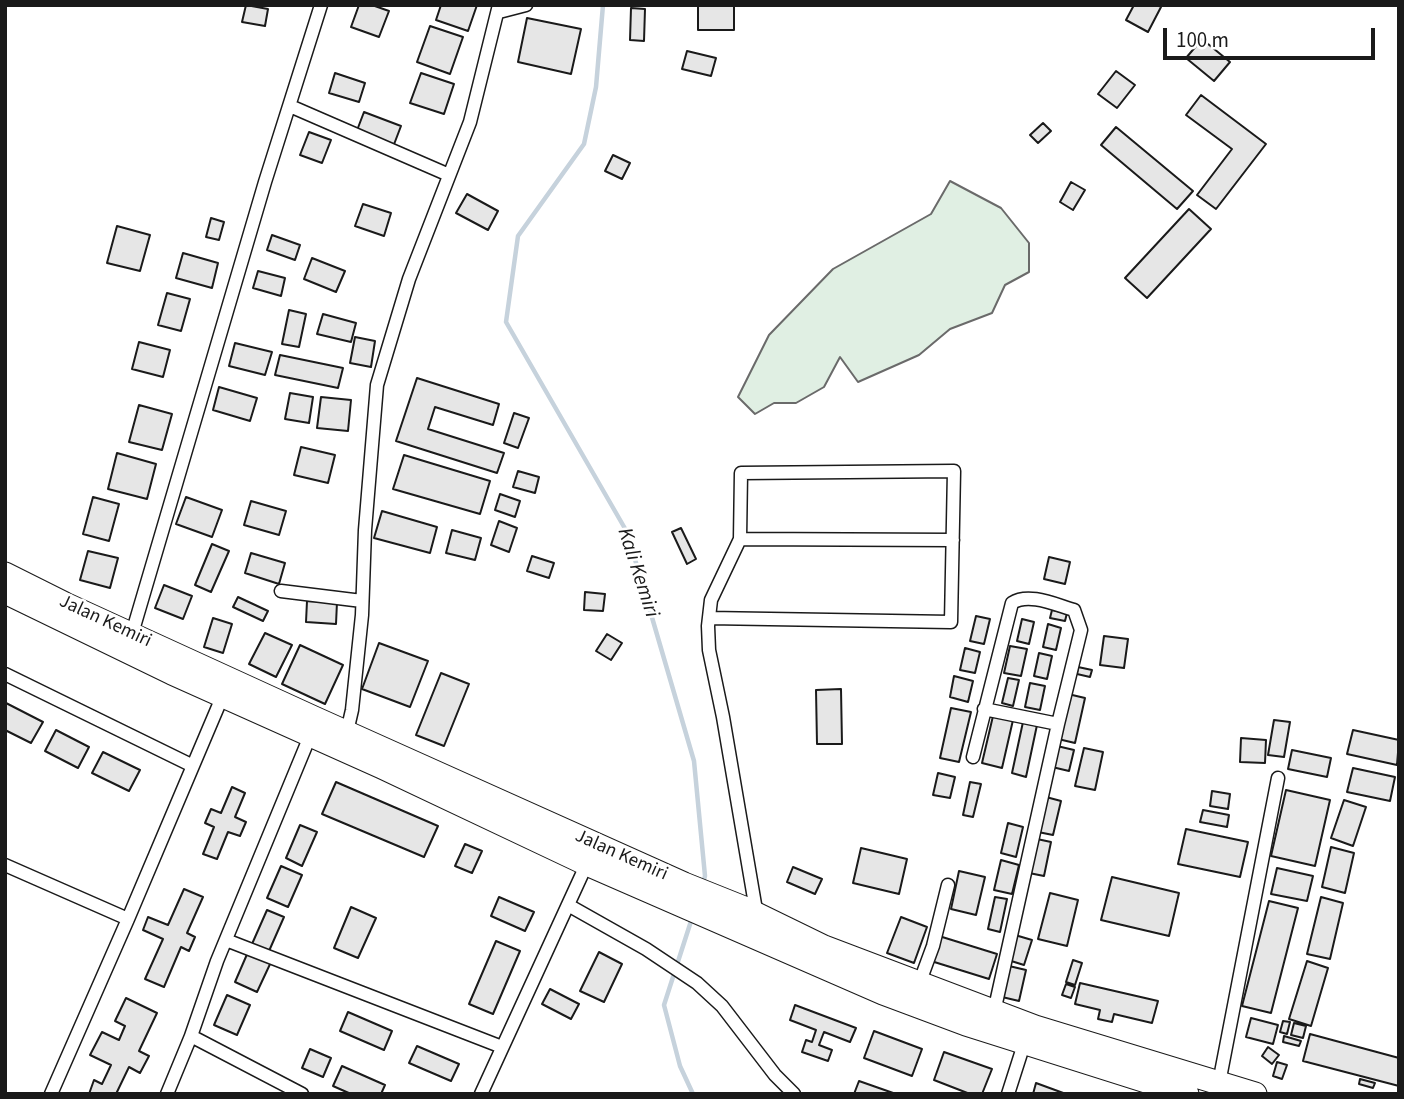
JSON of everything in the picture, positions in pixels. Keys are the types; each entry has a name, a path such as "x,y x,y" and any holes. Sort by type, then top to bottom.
{"highway":[{"name":"Jalan Kemiri","path":"5,574 223,695 310,736 344,741"},
{"name":"Jalan Kemiri","path":"5,592 129,642 679,892 1035,1027 1255,1094"},
{"name":"Jalan Kemiri","path":"745,917 883,993 1024,1044 1186,1094"}],"street":[{"path":"129,642 265,182 321,5"},
{"path":"344,741 352,710 377,385 382,363 409,279 470,122 499,9 526,5"},
{"path":"290,106 449,175"},
{"path":"709,618 951,622 954,471 741,473 740,539 711,600 709,618 709,650 723,718 745,917"},
{"path":"740,539 953,540"},
{"path":"281,591 362,601"},
{"path":"972,757 1012,603 1026,598 1074,610 1081,630 994,1012"},
{"path":"5,674 191,765"},
{"path":"51,1094 223,695"},
{"path":"984,709 1058,724"},
{"path":"167,1094 226,940 310,736"},
{"path":"1219,1083 1278,778"},
{"path":"481,1094 591,854"},
{"path":"5,865 128,919"},
{"path":"919,984 933,946 948,885"},
{"path":"568,905 698,983 722,1006 775,1075 794,1094"},
{"path":"226,940 502,1047"},
{"path":"191,1036 302,1094"},
{"path":"1008,1094 1024,1044"}],"green space":[{"path":"950,181 1001,208 1029,243 1029,272 1005,285 992,313 950,329 919,355 858,382 840,357 824,387 796,403 774,403 755,414 738,397 769,335 833,269 931,214"}],"building":[{"path":"246,5 268,9 265,26 242,22"},
{"path":"359,5 372,5 389,11 379,37 351,27"},
{"path":"441,5 477,5 468,31 436,20"},
{"path":"698,5 734,5 734,30 698,30"},
{"path":"1134,5 1161,7 1148,32 1126,20"},
{"path":"631,8 645,9 644,41 630,40"},
{"path":"527,18 581,29 571,74 518,62"},
{"path":"430,26 463,37 450,74 417,62"},
{"path":"1202,39 1230,62 1214,81 1186,58"},
{"path":"687,51 716,58 711,76 682,69"},
{"path":"1116,71 1135,85 1117,108 1098,94"},
{"path":"335,73 365,83 359,102 329,93"},
{"path":"421,73 454,84 444,114 410,103"},
{"path":"1201,95 1266,144 1216,209 1197,195 1232,149 1186,115"},
{"path":"364,112 401,126 393,147 356,133"},
{"path":"1043,123 1051,131 1038,143 1030,135"},
{"path":"1116,127 1193,191 1177,209 1101,145"},
{"path":"309,132 331,140 322,163 300,155"},
{"path":"613,155 630,163 622,179 605,171"},
{"path":"1071,182 1085,190 1073,210 1060,202"},
{"path":"467,194 498,211 488,230 456,213"},
{"path":"363,204 391,213 384,236 355,226"},
{"path":"1189,209 1211,229 1147,298 1125,278"},
{"path":"211,218 224,222 219,240 206,237"},
{"path":"117,226 150,235 140,271 107,263"},
{"path":"272,235 300,245 295,260 267,250"},
{"path":"183,253 218,263 212,288 176,278"},
{"path":"312,258 345,271 336,292 304,279"},
{"path":"258,271 285,278 281,296 253,288"},
{"path":"167,293 190,299 181,331 158,325"},
{"path":"289,310 306,314 299,347 282,344"},
{"path":"323,314 356,323 351,342 317,334"},
{"path":"355,337 375,341 371,367 350,363"},
{"path":"139,342 170,350 163,377 132,369"},
{"path":"235,343 272,352 265,375 229,366"},
{"path":"280,355 343,368 338,388 275,375"},
{"path":"417,378 499,404 493,425 435,407 428,429 504,453 497,473 396,441"},
{"path":"219,387 257,398 250,421 213,410"},
{"path":"290,393 313,397 309,423 285,419"},
{"path":"321,397 351,400 348,431 317,428"},
{"path":"139,405 172,414 162,450 129,442"},
{"path":"514,413 529,418 518,448 504,443"},
{"path":"301,447 335,455 328,483 294,475"},
{"path":"117,453 156,464 147,499 108,489"},
{"path":"404,455 490,481 480,514 393,489"},
{"path":"518,471 539,477 535,493 513,487"},
{"path":"500,494 520,501 515,517 495,510"},
{"path":"93,497 119,504 109,541 83,534"},
{"path":"186,497 222,510 212,537 176,524"},
{"path":"251,501 286,511 279,535 244,525"},
{"path":"382,511 437,527 430,553 374,538"},
{"path":"499,521 517,528 509,552 491,545"},
{"path":"681,528 696,559 687,564 672,532"},
{"path":"452,530 481,538 475,560 446,553"},
{"path":"212,544 229,551 211,592 195,585"},
{"path":"88,551 118,558 110,588 80,580"},
{"path":"251,553 285,563 279,584 245,573"},
{"path":"532,556 554,563 549,578 527,571"},
{"path":"1049,557 1070,562 1065,584 1044,579"},
{"path":"164,585 192,596 183,619 155,608"},
{"path":"585,592 605,594 603,611 584,610"},
{"path":"238,597 268,611 263,621 233,607"},
{"path":"307,601 337,602 336,624 306,622"},
{"path":"1052,610 1067,613 1065,621 1050,618"},
{"path":"976,616 990,619 984,644 970,641"},
{"path":"213,618 232,624 223,653 204,647"},
{"path":"1022,619 1034,622 1029,644 1017,641"},
{"path":"1048,624 1061,628 1056,650 1043,647"},
{"path":"265,633 292,645 276,677 249,664"},
{"path":"607,634 622,643 611,660 596,651"},
{"path":"1104,636 1128,639 1124,668 1100,665"},
{"path":"379,643 428,661 410,707 362,689"},
{"path":"300,645 343,665 325,704 282,684"},
{"path":"1010,646 1027,649 1021,676 1004,673"},
{"path":"965,648 980,652 975,673 960,670"},
{"path":"1039,653 1052,656 1047,679 1034,676"},
{"path":"1078,667 1092,670 1090,677 1077,674"},
{"path":"441,673 469,684 444,746 416,735"},
{"path":"954,676 973,681 968,702 950,697"},
{"path":"1008,678 1019,680 1013,706 1002,703"},
{"path":"1030,683 1045,686 1040,710 1025,707"},
{"path":"841,689 842,744 817,744 816,690"},
{"path":"1068,694 1085,698 1075,743 1058,739"},
{"path":"6,703 43,722 31,743 5,730"},
{"path":"951,708 971,712 959,762 940,758"},
{"path":"993,716 1013,720 1002,768 982,763"},
{"path":"1274,720 1290,722 1284,757 1268,755"},
{"path":"1023,722 1037,725 1026,777 1012,773"},
{"path":"56,730 89,747 78,768 45,751"},
{"path":"1353,730 1399,740 1397,765 1347,754"},
{"path":"1241,738 1266,740 1265,763 1240,762"},
{"path":"1057,746 1074,750 1069,771 1052,767"},
{"path":"1084,748 1103,752 1095,790 1075,786"},
{"path":"1292,750 1331,758 1327,777 1288,769"},
{"path":"103,752 140,770 129,791 92,773"},
{"path":"1353,768 1395,777 1390,801 1347,792"},
{"path":"938,773 955,777 950,798 933,795"},
{"path":"336,782 438,826 424,857 322,814"},
{"path":"970,782 981,784 973,817 963,815"},
{"path":"232,787 245,793 235,817 246,822 240,836 228,832 217,859 203,854 214,827 205,823 211,809 221,813"},
{"path":"1286,790 1330,800 1315,866 1271,856"},
{"path":"1212,791 1230,794 1228,809 1210,806"},
{"path":"1046,797 1061,801 1053,835 1038,832"},
{"path":"1344,800 1366,807 1353,846 1331,838"},
{"path":"1203,810 1229,815 1227,827 1200,822"},
{"path":"1008,823 1023,827 1016,857 1001,853"},
{"path":"300,825 317,832 302,866 286,858"},
{"path":"1186,829 1248,842 1240,877 1178,864"},
{"path":"1037,839 1051,842 1044,876 1029,873"},
{"path":"465,844 482,851 472,873 455,866"},
{"path":"1331,847 1354,853 1345,893 1322,887"},
{"path":"861,848 907,859 899,894 853,883"},
{"path":"1001,860 1019,865 1012,894 994,890"},
{"path":"281,866 302,875 288,907 267,898"},
{"path":"793,867 822,879 815,894 787,882"},
{"path":"1277,868 1313,876 1307,901 1271,894"},
{"path":"959,871 985,877 976,915 951,909"},
{"path":"1112,877 1179,893 1169,936 1101,920"},
{"path":"184,889 203,897 187,933 195,937 189,951 181,947 164,987 145,979 163,939 143,930 148,917 168,925"},
{"path":"1050,893 1078,900 1067,946 1038,939"},
{"path":"499,897 534,912 525,931 491,916"},
{"path":"995,897 1007,899 1000,932 988,929"},
{"path":"1321,897 1343,903 1330,959 1307,954"},
{"path":"1269,901 1298,908 1271,1013 1242,1006"},
{"path":"351,907 376,918 358,958 334,948"},
{"path":"267,910 284,917 269,951 252,944"},
{"path":"901,917 927,927 914,963 887,953"},
{"path":"1015,935 1032,940 1024,965 1008,960"},
{"path":"939,936 997,954 989,979 931,961"},
{"path":"496,941 520,951 493,1014 469,1004"},
{"path":"248,952 271,962 257,992 235,982"},
{"path":"599,952 622,964 604,1002 580,991"},
{"path":"1073,960 1082,963 1075,985 1066,982"},
{"path":"1307,961 1328,968 1311,1026 1289,1019"},
{"path":"1009,966 1026,970 1019,1001 1002,997"},
{"path":"1080,983 1158,1001 1152,1023 1114,1014 1112,1022 1098,1019 1100,1010 1075,1004"},
{"path":"1066,984 1075,987 1071,998 1062,995"},
{"path":"550,989 579,1004 571,1019 542,1004"},
{"path":"227,995 250,1005 237,1035 214,1025"},
{"path":"126,998 157,1013 139,1051 149,1056 140,1073 129,1067 116,1094 89,1094 94,1080 102,1084 111,1065 90,1055 102,1032 119,1040 125,1026 115,1021"},
{"path":"795,1005 856,1028 850,1042 824,1032 819,1045 832,1050 828,1061 802,1052 806,1040 812,1042 816,1030 790,1020"},
{"path":"348,1012 392,1031 384,1050 340,1031"},
{"path":"1251,1018 1278,1025 1273,1044 1246,1037"},
{"path":"1283,1021 1290,1022 1287,1034 1280,1032"},
{"path":"1294,1023 1306,1026 1303,1038 1291,1035"},
{"path":"874,1031 922,1049 912,1076 864,1058"},
{"path":"1310,1034 1399,1058 1399,1086 1303,1061"},
{"path":"1284,1036 1301,1041 1299,1046 1283,1042"},
{"path":"417,1046 459,1064 451,1081 409,1063"},
{"path":"1268,1047 1279,1055 1272,1064 1262,1056"},
{"path":"310,1049 331,1058 323,1077 302,1068"},
{"path":"944,1052 992,1069 982,1094 970,1094 934,1080"},
{"path":"1277,1062 1287,1065 1282,1079 1273,1076"},
{"path":"342,1066 385,1085 381,1094 351,1094 333,1086"},
{"path":"1360,1079 1375,1083 1373,1088 1359,1084"},
{"path":"859,1081 896,1094 854,1094"},
{"path":"1036,1083 1066,1094 1033,1094"}],"waterway":[{"name":"Kali Kemiri","path":"603,5 596,87 584,144 518,236 506,322 627,532 694,761 705,876 703,883"},
{"name":"Kali Kemiri","path":"692,918 664,1005 680,1066 693,1094"}]}
